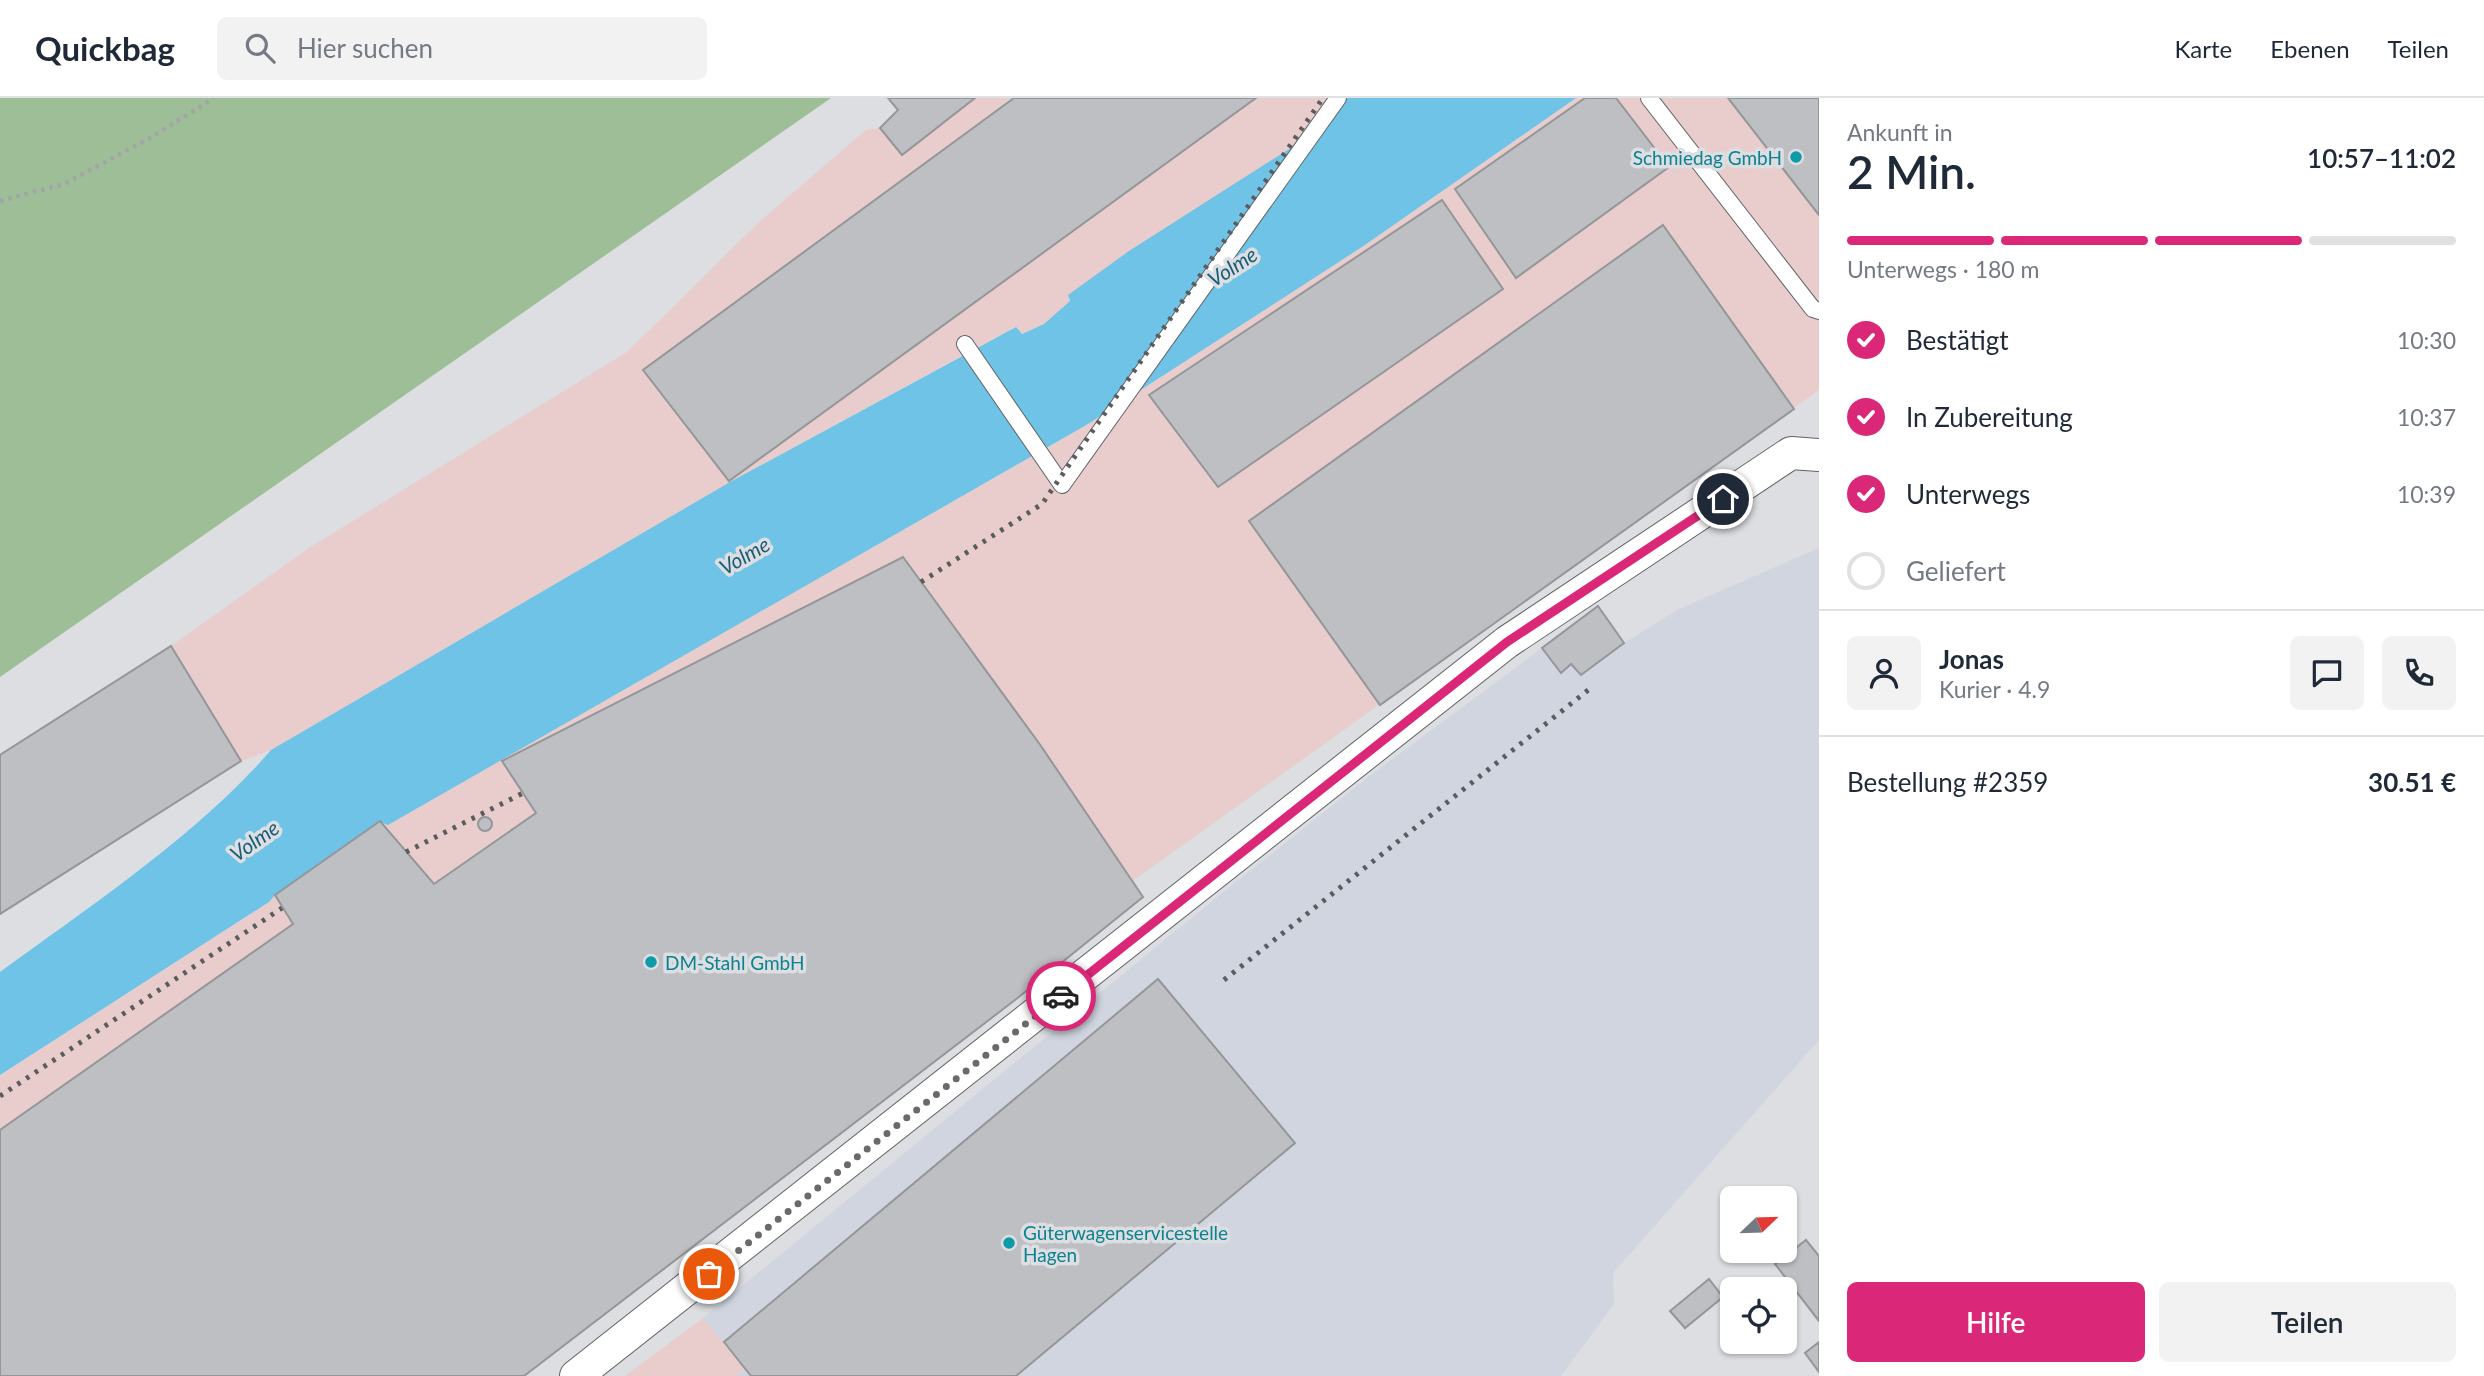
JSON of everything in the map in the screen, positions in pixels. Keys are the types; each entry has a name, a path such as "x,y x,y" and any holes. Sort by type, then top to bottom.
{"street":[{"path":"576,1376 1507,642 1791,453 1818,454"}],"lane":[{"path":"965,344 1062,485 1338,98"},
{"path":"1649,98 1813,309 1819,311"}],"path":[{"path":"0,201 64,184 150,138 214,98"}],"shaded area":[{"path":"888,98 1347,98 1322,128 1068,295 1071,301 1044,324 1021,334 1015,327 730,482 271,750 241,761 0,914 0,755 171,646 309,548 627,352 759,222 867,129 880,128 898,110"},
{"path":"1576,98 1819,98 1819,390 1134,880 1143,897 1015,1000 524,1376 0,1376 0,1075 269,902 275,895 380,821 388,824 1088,424 1362,247"},
{"path":"1819,548 1819,1040 1613,1273 1614,1304 1561,1376 736,1376 745,1369 703,1318 1227,889 1371,775 1542,648 1571,664 1581,675 1624,643 1679,609"},
{"path":"703,1318 745,1368 736,1376 625,1376"}],"green space":[{"path":"0,98 831,98 0,677"}],"water":[{"name":"Volme","path":"1347,98 1576,98 1362,247 1088,424 388,825 380,822 275,895 269,902 0,1075 0,972 177,840 211,811 271,750 730,482 1016,327 1022,334 1044,324 1070,301 1068,295 1129,251 1322,128"}],"building":[{"path":"888,98 975,98 902,155 880,128 898,110"},
{"path":"1014,98 1256,98 729,481 643,370"},
{"path":"1585,98 1616,98 1669,167 1516,278 1455,189"},
{"name":"Schmiedag GmbH","path":"1728,98 1819,98 1819,215"},
{"path":"1442,200 1503,289 1218,487 1149,395"},
{"path":"1663,225 1794,409 1380,705 1249,521"},
{"name":"DM-Stahl GmbH","path":"903,557 1041,746 1143,897 1015,1000 524,1376 0,1376 0,1130 293,924 275,895 380,821 434,884 536,813 502,761"},
{"path":"1598,606 1624,643 1581,675 1571,664 1561,673 1542,648"},
{"path":"171,646 241,761 0,914 0,755"},
{"path":"485,817 490,819 490,829 485,831 480,829 478,824 480,819"},
{"name":"Güterwagenservicestelle Hagen","path":"1158,979 1295,1143 1016,1376 751,1376 724,1342"},
{"path":"1806,1240 1819,1256 1819,1321 1797,1292 1797,1277 1785,1277 1775,1264 1797,1264 1797,1247"},
{"path":"1709,1279 1720,1293 1720,1299 1685,1328 1670,1311"},
{"path":"1819,1342 1819,1372 1805,1353"}],"railway":[{"path":"921,582 1042,504 1323,98"},
{"path":"1224,980 1592,687"},
{"path":"406,852 523,793"},
{"path":"0,1096 282,908"}],"way so far":[{"path":"709,1274 1061,996"}],"place":[{"name":"Schmiedag GmbH","path":"1796,157"},
{"name":"DM-Stahl GmbH","path":"651,962"},
{"name":"Güterwagenservicestelle Hagen","path":"1009,1243"}],"route":[{"path":"1061,996 1507,642 1723,499"}]}
